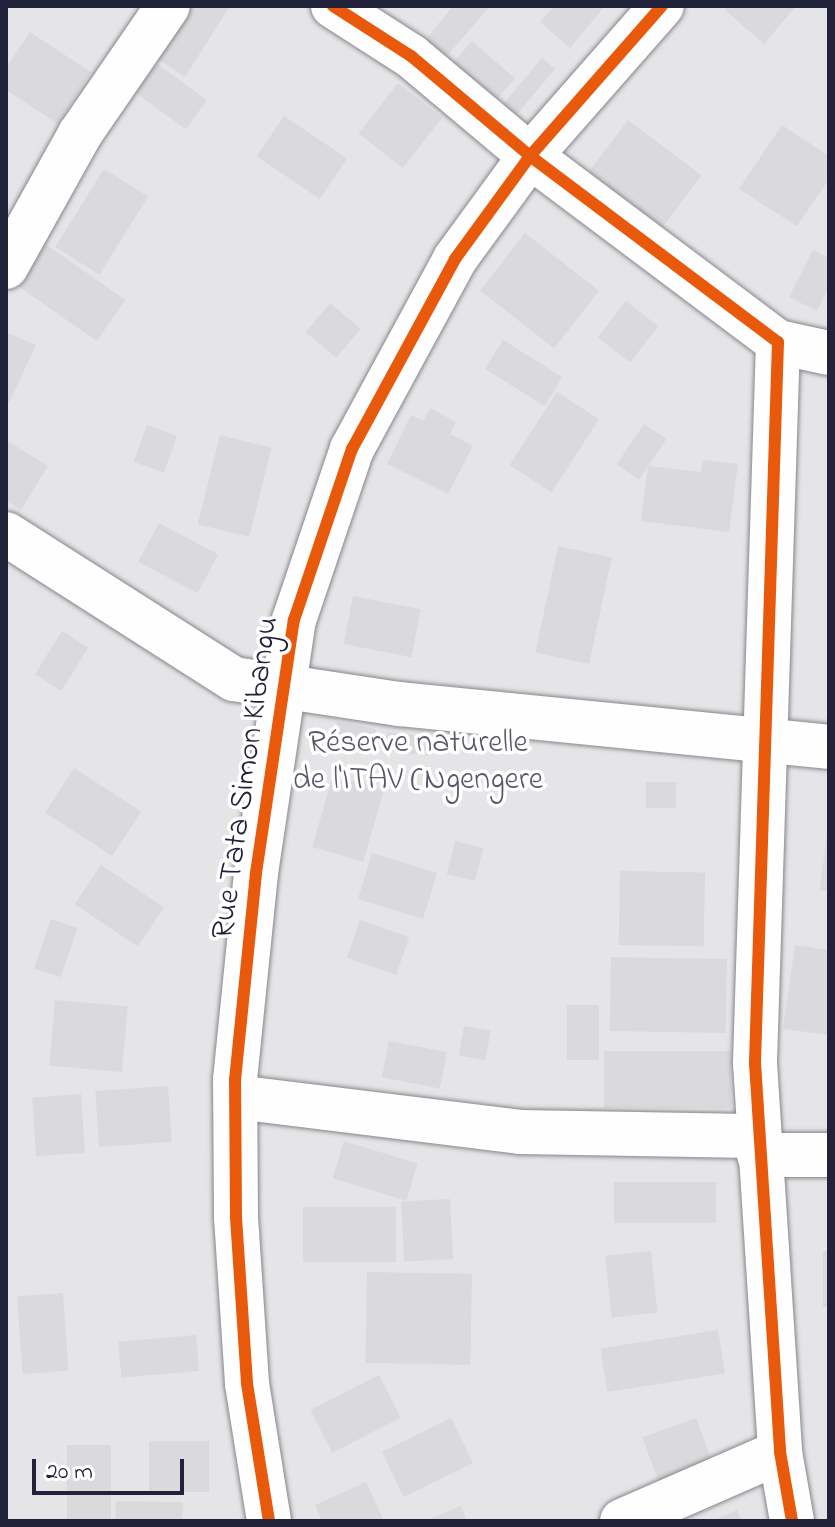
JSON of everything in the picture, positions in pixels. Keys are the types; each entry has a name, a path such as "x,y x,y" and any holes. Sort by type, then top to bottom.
{"street":[{"path":"6,267 80,134 168,6"},
{"path":"333,6 411,56 530,156 778,342 829,353"},
{"name":"Rue Tata Simon Kibangu","path":"269,1521 247,1383 236,1217 236,1097 256,873 294,620 352,449 455,259 530,156 662,6"},
{"path":"778,342 755,1063 780,1452 792,1521"},
{"path":"6,534 234,679 286,688 767,743 829,747"},
{"path":"236,1097 520,1132 759,1145 829,1155"},
{"path":"622,1521 780,1452"}],"shaded area":[{"name":"Réserve naturelle de l'ITAV (Ngengere","path":"6,6 829,6 829,1521 6,1521"}],"building":[{"path":"192,6 230,6 185,77 158,59"},
{"path":"453,6 490,6 447,56 426,39"},
{"path":"554,6 605,6 570,48 540,22"},
{"path":"728,6 796,6 764,44 725,10"},
{"path":"30,32 91,72 58,124 6,90 6,68"},
{"path":"472,41 515,78 497,100 454,62"},
{"path":"542,58 555,69 515,116 502,105"},
{"path":"156,63 207,100 186,129 135,92"},
{"path":"398,83 442,117 403,168 359,133"},
{"path":"284,116 347,158 320,199 257,157"},
{"path":"628,120 701,175 658,234 584,178"},
{"path":"782,125 829,156 829,179 797,226 739,189"},
{"path":"104,169 148,197 99,275 55,247"},
{"path":"525,233 599,291 554,348 480,291"},
{"path":"41,241 125,300 97,341 12,282"},
{"path":"813,250 829,258 829,287 817,311 789,297"},
{"path":"626,301 658,326 630,362 598,337"},
{"path":"330,303 361,329 336,358 306,332"},
{"path":"6,332 36,345 9,403 6,401"},
{"path":"503,340 562,377 544,406 485,369"},
{"path":"557,392 599,419 552,492 510,465"},
{"path":"430,408 456,422 450,434 473,446 448,494 387,464 411,415 423,421"},
{"path":"644,424 666,439 639,480 617,465"},
{"path":"147,425 177,436 164,473 134,462"},
{"path":"220,435 271,448 249,537 198,524"},
{"path":"6,440 48,466 21,510 6,501"},
{"path":"703,460 738,464 729,532 641,521 648,466 701,472"},
{"path":"159,523 218,554 198,593 138,562"},
{"path":"558,546 612,557 589,664 535,653"},
{"path":"353,596 421,609 411,657 344,644"},
{"path":"62,631 88,647 61,691 35,674"},
{"path":"337,721 376,729 372,751 332,743"},
{"path":"387,732 431,737 429,755 385,751"},
{"path":"74,768 141,812 112,856 45,812"},
{"path":"333,775 384,790 363,862 312,847"},
{"path":"646,782 676,782 676,808 646,808"},
{"path":"829,832 829,891 820,890"},
{"path":"455,841 483,848 475,881 447,874"},
{"path":"372,853 437,873 423,919 358,899"},
{"path":"101,865 164,907 138,946 75,904"},
{"path":"620,871 705,872 704,946 619,945"},
{"path":"51,919 77,928 61,977 34,968"},
{"path":"360,920 409,937 396,975 347,958"},
{"path":"795,945 829,950 829,1035 783,1029"},
{"path":"611,957 727,959 726,1033 610,1031"},
{"path":"55,1000 128,1006 122,1072 49,1066"},
{"path":"567,1005 599,1005 599,1060 567,1060"},
{"path":"464,1026 491,1031 485,1060 459,1056"},
{"path":"389,1041 447,1052 440,1089 382,1077"},
{"path":"604,1051 731,1051 731,1108 604,1108"},
{"path":"168,1086 172,1142 99,1147 95,1091"},
{"path":"81,1094 85,1153 36,1156 32,1097"},
{"path":"344,1141 418,1164 406,1201 333,1178"},
{"path":"614,1182 716,1182 716,1223 614,1223"},
{"path":"450,1199 453,1259 404,1261 401,1202"},
{"path":"303,1207 396,1207 396,1262 303,1262"},
{"path":"651,1251 657,1313 612,1317 605,1256"},
{"path":"823,1251 829,1251 829,1307 823,1307"},
{"path":"367,1272 472,1274 470,1365 365,1363"},
{"path":"63,1293 68,1371 23,1374 17,1296"},
{"path":"718,1330 725,1373 607,1392 600,1349"},
{"path":"196,1335 199,1371 121,1378 118,1342"},
{"path":"379,1375 401,1418 332,1453 310,1410"},
{"path":"451,1418 473,1463 404,1497 382,1452"},
{"path":"696,1418 714,1467 660,1486 642,1437"},
{"path":"149,1441 209,1441 209,1492 149,1492"},
{"path":"67,1445 111,1445 111,1521 67,1521"},
{"path":"366,1482 384,1521 322,1521 315,1505"},
{"path":"116,1501 183,1502 182,1518 196,1521 115,1521"},
{"path":"461,1506 467,1521 425,1521"},
{"path":"737,1510 742,1521 712,1521"}],"cycle path":[{"path":"333,6 411,56 530,156 778,342 755,1063 780,1452 792,1521"},
{"path":"269,1521 247,1383 236,1217 235,1080 256,873 294,620 352,449 455,259 530,156 662,6"}]}
